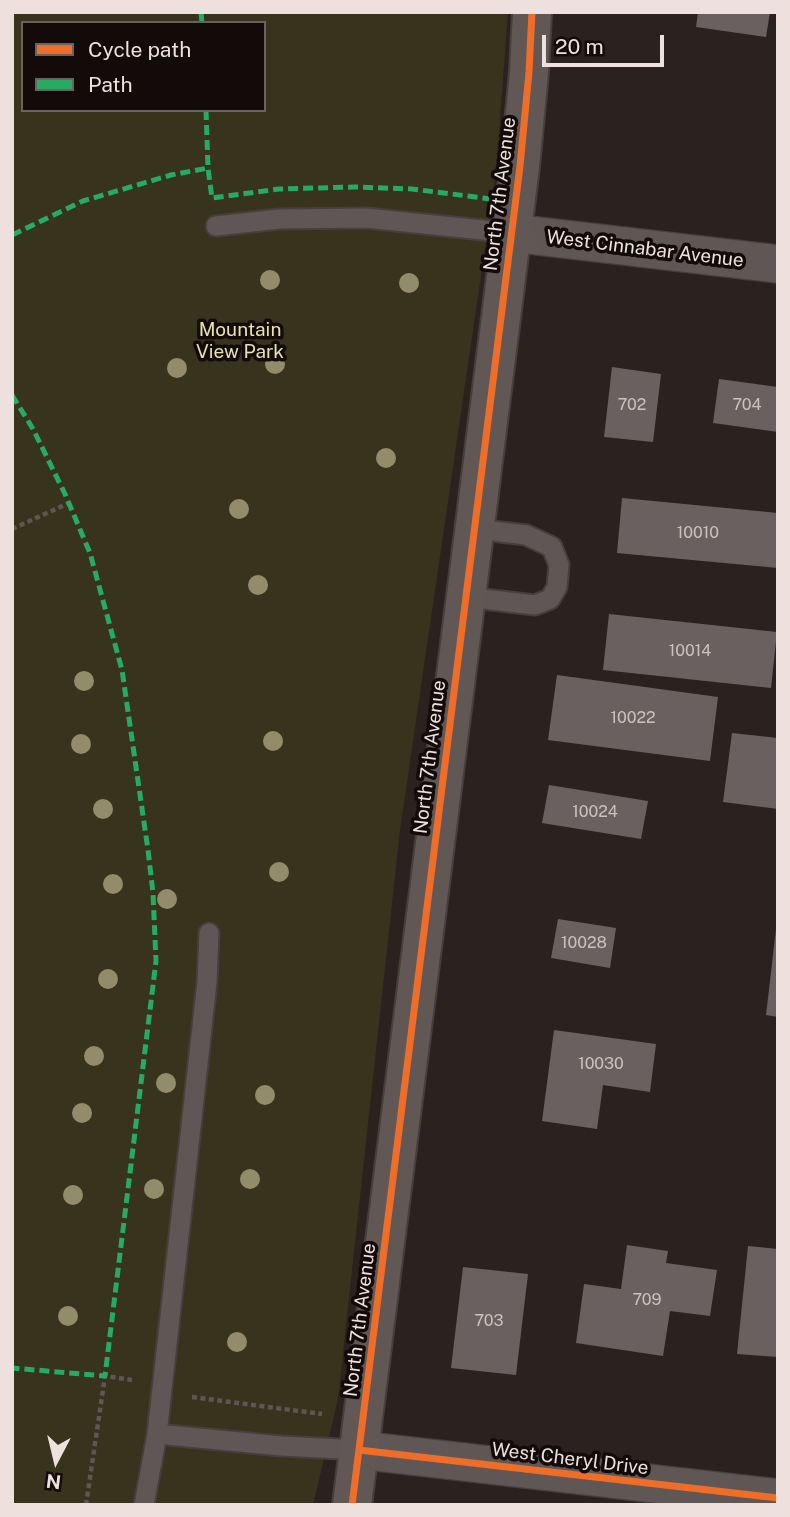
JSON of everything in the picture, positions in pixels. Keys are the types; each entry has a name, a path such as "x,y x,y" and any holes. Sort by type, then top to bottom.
{"street":[{"name":"North 7th Avenue","path":"352,1505 512,233 529,72 532,12"},
{"name":"West Cinnabar Avenue","path":"512,233 778,264"},
{"name":"West Cheryl Drive","path":"361,1435 778,1498"}],"lane":[{"path":"216,226 279,219 366,218 512,233"},
{"path":"466,597 535,604 550,599 557,587 559,565 552,547 526,535 475,529"},
{"path":"144,1505 157,1434 196,1092 209,933"},
{"path":"157,1434 281,1446 361,1435"}],"path":[{"path":"12,529 69,503"},
{"path":"86,1505 105,1376"},
{"path":"160,1393 361,1435"}],"green space":[{"name":"Mountain View Park","path":"12,12 508,12 496,173 400,830 338,1399 313,1505 12,1505"}],"building":[{"path":"698,12 770,12 766,37 696,27"},
{"path":"612,367 661,374 653,442 604,437"},
{"path":"719,379 778,387 778,432 713,423"},
{"path":"622,498 778,513 778,568 617,553"},
{"path":"609,614 777,632 771,688 603,670"},
{"path":"557,675 718,697 710,761 548,740"},
{"path":"732,733 778,738 778,809 723,802"},
{"path":"549,785 648,801 641,839 542,823"},
{"path":"558,919 616,928 610,968 551,958"},
{"path":"778,929 778,1017 766,1015"},
{"path":"554,1030 656,1044 650,1092 603,1085 597,1129 542,1121"},
{"path":"627,1245 668,1251 666,1263 717,1270 710,1316 670,1311 663,1356 576,1343 584,1284 621,1289"},
{"path":"748,1246 778,1249 778,1357 737,1354"},
{"path":"463,1267 528,1274 516,1375 451,1368"}],"marked path":[{"path":"201,12 202,21"},
{"path":"206,112 212,198 279,189 355,187 412,189 515,202"},
{"path":"12,235 83,201 171,175 208,168"},
{"path":"12,395 33,429 90,553 122,670 148,850 156,961 105,1376 12,1368"}],"cycle path":[{"path":"352,1505 520,166 532,12"},
{"path":"359,1450 778,1498"}]}
